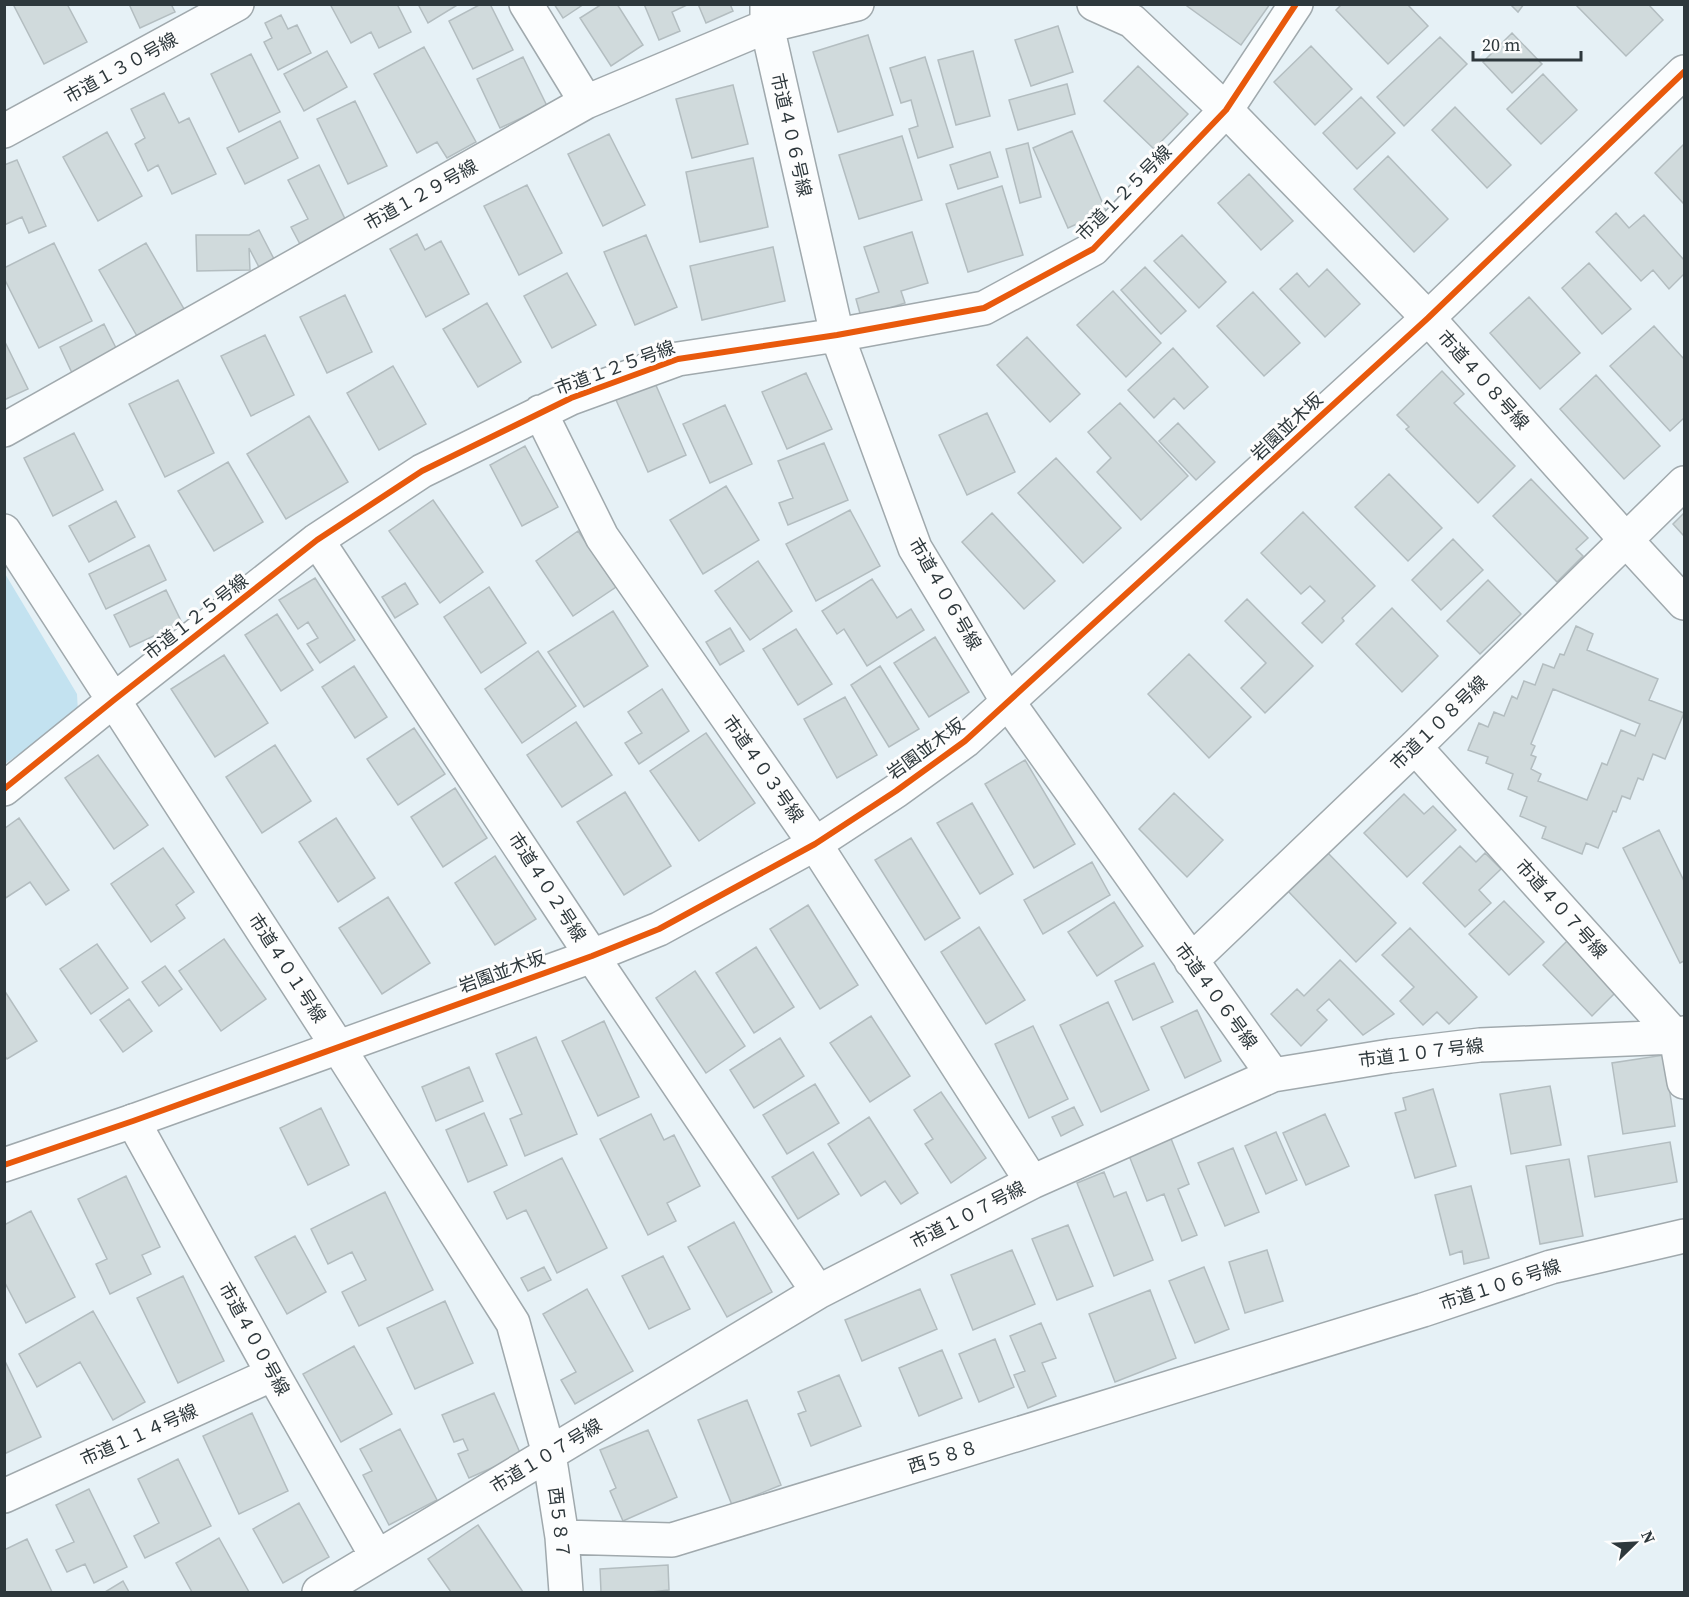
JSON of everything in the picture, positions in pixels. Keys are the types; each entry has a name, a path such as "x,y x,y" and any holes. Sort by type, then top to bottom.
{"street":[{"name":"市道１３０号線","path":"4,131 237,4"},
{"path":"526,4 586,102"},
{"name":"市道１２９号線","path":"4,430 586,102 766,15 857,4"},
{"path":"1094,4 1132,21 1226,110"},
{"name":"市道１２５号線","path":"4,789 317,540 422,471 540,412 571,398 678,359 837,335 984,308 1093,249 1226,110 1296,4"},
{"name":"市道４０６号線","path":"766,15 837,335 915,548 1008,702 1273,1075"},
{"name":"岩園並木坂","path":"4,1165 592,956 659,929 815,844 896,791 965,741 1428,318 1684,72"},
{"name":"市道４０８号線","path":"1226,110 1428,318 1684,603"},
{"name":"市道４０３号線","path":"540,412 602,537 815,844 1032,1182"},
{"name":"市道１０８号線","path":"1191,961 1415,747 1684,483"},
{"name":"市道４０１号線","path":"4,531 338,1047 513,1323 549,1454"},
{"name":"市道４０２号線","path":"317,540 818,1292"},
{"name":"市道４０７号線","path":"1415,747 1680,1035"},
{"path":"1680,1035 1684,1082"},
{"name":"市道１０７号線","path":"319,1593 818,1292 1032,1182 1273,1075 1390,1056 1480,1045 1680,1035"},
{"name":"市道４００号線","path":"133,1121 377,1557"},
{"name":"市道１０６号線","path":"1319,1342 1551,1267 1684,1236"},
{"name":"西５８８","path":"562,1537 672,1540 1319,1342"},
{"name":"市道１１４号線","path":"4,1496 273,1374"},
{"name":"西５８７","path":"549,1454 562,1537 566,1593"}],"shaded area":[{"path":"4,572 77,694 78,712 5,764"}],"building":[{"path":"13,4 67,4 87,42 44,64"},
{"path":"129,4 171,4 175,12 140,28"},
{"path":"330,4 397,4 411,32 379,48 371,32 351,43"},
{"path":"418,4 459,4 428,23"},
{"path":"481,4 490,4 513,50 473,69 449,21"},
{"path":"554,4 584,4 563,18"},
{"path":"602,4 617,4 643,45 611,66 580,18"},
{"path":"644,4 689,4 672,12 680,31 659,40"},
{"path":"698,4 730,4 733,11 706,23"},
{"path":"1188,4 1270,4 1241,45 1187,6"},
{"path":"1342,4 1407,4 1428,26 1388,64 1336,10"},
{"path":"1510,4 1524,4 1518,12"},
{"path":"1575,4 1648,4 1663,20 1626,56"},
{"path":"281,15 288,29 297,25 311,53 278,70 264,42 272,38 265,23"},
{"path":"1058,26 1073,72 1031,86 1015,40"},
{"path":"1512,33 1542,64 1512,93 1483,62"},
{"path":"868,35 893,115 838,132 813,52"},
{"path":"1440,37 1467,64 1404,126 1377,97"},
{"path":"1311,46 1352,89 1315,125 1274,82"},
{"path":"424,47 476,142 447,158 437,142 417,153 374,74"},
{"path":"327,51 347,87 304,111 284,74"},
{"path":"973,51 990,116 956,125 938,60"},
{"path":"251,54 280,112 239,132 211,74"},
{"path":"523,57 547,106 500,128 477,79"},
{"path":"925,57 953,147 918,158 909,129 918,126 911,100 901,103 890,68"},
{"path":"1138,66 1188,114 1154,149 1104,101"},
{"path":"1543,74 1577,110 1541,144 1507,109"},
{"path":"1067,84 1075,114 1018,130 1009,100"},
{"path":"733,85 748,144 692,158 676,99"},
{"path":"164,93 179,123 189,118 216,174 172,194 158,165 148,171 135,144 145,138 131,109"},
{"path":"1361,97 1395,133 1357,169 1323,133"},
{"path":"355,101 387,166 348,184 317,119"},
{"path":"1455,107 1511,165 1487,188 1432,130"},
{"path":"280,121 298,158 245,184 227,148"},
{"path":"1072,131 1106,211 1068,228 1033,148"},
{"path":"107,132 142,196 98,221 63,157"},
{"path":"609,134 645,205 603,226 568,154"},
{"path":"902,136 922,200 859,219 839,155"},
{"path":"1028,143 1041,197 1020,203 1006,149"},
{"path":"1684,144 1684,204 1655,173"},
{"path":"990,152 998,177 958,189 950,165"},
{"path":"1388,156 1448,219 1414,252 1354,189"},
{"path":"753,158 768,227 700,242 686,172"},
{"path":"17,160 46,226 29,233 22,217 4,225 4,165"},
{"path":"319,165 347,223 301,246 291,227 308,219 288,180"},
{"path":"1249,174 1293,221 1261,250 1218,203"},
{"path":"527,185 562,253 519,275 484,206"},
{"path":"1002,186 1023,255 968,272 946,204"},
{"path":"1616,213 1629,228 1644,215 1684,260 1684,274 1669,289 1653,270 1641,281 1596,232"},
{"path":"259,230 275,261 260,269 249,248 250,270 197,271 196,235 249,235"},
{"path":"912,232 928,283 901,291 905,303 861,317 856,299 879,292 864,247"},
{"path":"417,234 425,250 441,241 469,294 426,317 390,249"},
{"path":"646,235 677,307 635,325 604,252"},
{"path":"1182,235 1226,282 1199,308 1154,261"},
{"path":"54,243 92,321 39,348 4,278 4,268"},
{"path":"146,243 184,309 137,336 99,270"},
{"path":"773,247 785,301 702,320 690,266"},
{"path":"1589,263 1631,309 1602,334 1562,288"},
{"path":"1145,267 1186,311 1161,334 1121,290"},
{"path":"1327,269 1360,304 1325,337 1280,289 1297,273 1309,287"},
{"path":"567,273 596,325 552,348 524,296"},
{"path":"1113,291 1161,343 1126,377 1077,325"},
{"path":"1253,292 1300,343 1264,376 1217,326"},
{"path":"345,295 372,352 327,373 300,317"},
{"path":"1529,297 1580,353 1540,389 1490,333"},
{"path":"487,303 521,362 478,387 443,329"},
{"path":"104,324 117,350 72,373 60,347"},
{"path":"1654,326 1684,359 1684,418 1670,431 1610,366"},
{"path":"265,335 294,395 251,416 221,356"},
{"path":"1027,337 1080,394 1050,422 997,365"},
{"path":"4,340 28,389 4,400"},
{"path":"1173,348 1208,387 1184,409 1174,398 1154,418 1128,390"},
{"path":"393,366 426,424 379,450 347,393"},
{"path":"1442,371 1464,394 1454,403 1515,466 1478,503 1406,429 1409,427 1397,415"},
{"path":"806,373 832,429 787,449 762,392"},
{"path":"1596,375 1660,446 1624,479 1560,409"},
{"path":"178,380 214,453 165,477 129,404"},
{"path":"655,383 686,455 648,472 616,400"},
{"path":"1120,403 1188,476 1141,520 1097,472 1111,458 1088,432"},
{"path":"725,405 752,464 710,483 683,424"},
{"path":"987,413 1015,472 967,495 939,435"},
{"path":"309,416 348,482 286,519 247,454"},
{"path":"1178,423 1215,462 1196,480 1159,441"},
{"path":"74,433 103,490 53,516 24,458"},
{"path":"824,443 848,500 788,525 779,503 793,498 778,461"},
{"path":"525,446 558,507 522,526 490,465"},
{"path":"1056,458 1121,528 1083,563 1018,493"},
{"path":"228,462 263,522 214,551 178,491"},
{"path":"1389,474 1442,528 1408,561 1355,507"},
{"path":"1531,479 1588,538 1576,549 1583,556 1557,582 1493,516"},
{"path":"726,486 759,540 703,574 670,520"},
{"path":"433,500 483,572 440,603 389,531"},
{"path":"116,501 135,537 89,562 69,526"},
{"path":"850,510 880,566 816,601 786,544"},
{"path":"1303,512 1375,586 1342,618 1344,621 1322,643 1302,623 1325,601 1310,586 1301,594 1261,553"},
{"path":"992,513 1055,581 1024,609 962,542"},
{"path":"1684,513 1684,536 1673,524"},
{"path":"578,531 616,587 573,616 536,561"},
{"path":"1453,539 1483,570 1441,610 1412,580"},
{"path":"149,545 166,580 106,609 89,574"},
{"path":"758,561 792,611 750,640 715,591"},
{"path":"315,578 355,640 320,663 307,644 318,638 308,622 298,629 279,600"},
{"path":"872,579 897,618 911,609 924,630 867,666 844,629 837,634 822,611"},
{"path":"1488,580 1521,614 1480,654 1447,621"},
{"path":"405,583 418,604 395,618 382,597"},
{"path":"489,587 526,643 481,673 444,617"},
{"path":"166,590 182,623 130,647 114,615"},
{"path":"1247,599 1313,666 1265,713 1241,688 1266,663 1225,621"},
{"path":"1392,608 1438,656 1402,692 1356,644"},
{"path":"613,611 648,666 584,707 548,652"},
{"path":"277,614 313,670 281,691 245,635"},
{"path":"1576,626 1593,634 1587,650 1658,679 1649,700 1684,713 1665,759 1653,754 1643,780 1638,778 1630,799 1622,796 1616,812 1613,811 1598,848 1586,843 1582,854 1542,838 1546,827 1520,816 1527,797 1508,789 1513,774 1486,763 1488,757 1468,750 1479,723 1488,727 1494,712 1504,716 1512,696 1517,699 1524,681 1535,685 1543,664 1554,668 1560,654 1564,655","holes":["1553,689 1640,724 1635,736 1621,730 1607,765 1602,763 1587,800 1538,781 1541,774 1531,769 1536,757 1531,755 1535,746 1531,744"]},
{"path":"730,628 744,651 720,665 706,642"},
{"path":"796,629 832,684 798,705 763,649"},
{"path":"935,637 969,692 929,717 894,663"},
{"path":"538,651 576,706 522,743 485,689"},
{"path":"1189,654 1251,717 1209,758 1148,694"},
{"path":"224,655 268,723 215,757 171,689"},
{"path":"354,666 387,717 355,738 322,687"},
{"path":"880,666 919,729 889,747 851,685"},
{"path":"662,689 689,731 639,764 625,743 642,733 628,712"},
{"path":"845,697 877,755 837,778 804,719"},
{"path":"576,722 612,775 562,807 527,755"},
{"path":"414,728 445,774 398,805 367,759"},
{"path":"706,733 755,803 699,841 650,771"},
{"path":"275,745 311,801 262,833 226,777"},
{"path":"98,755 148,825 114,849 65,778"},
{"path":"1025,760 1075,844 1034,868 985,784"},
{"path":"455,788 487,838 443,867 411,817"},
{"path":"625,792 671,866 624,895 577,822"},
{"path":"1174,793 1223,840 1187,877 1139,829"},
{"path":"1404,794 1424,814 1433,806 1456,830 1407,877 1364,833"},
{"path":"972,803 1013,874 980,894 937,823"},
{"path":"19,818 69,890 46,905 30,882 4,899 4,829"},
{"path":"336,818 375,878 338,902 299,842"},
{"path":"1659,830 1684,881 1684,961 1680,963 1623,848"},
{"path":"911,838 960,918 925,940 875,860"},
{"path":"1460,846 1476,862 1485,853 1501,869 1479,890 1491,903 1465,927 1423,883"},
{"path":"163,848 194,892 176,905 185,918 151,942 111,884"},
{"path":"1327,852 1396,923 1356,962 1287,890"},
{"path":"495,856 536,919 495,945 455,883"},
{"path":"1092,862 1110,895 1043,934 1024,900"},
{"path":"388,897 430,963 382,994 339,928"},
{"path":"1504,901 1544,942 1509,975 1469,934"},
{"path":"1114,902 1143,946 1097,976 1068,932"},
{"path":"808,905 858,985 820,1009 770,929"},
{"path":"979,927 1025,1000 986,1024 941,952"},
{"path":"1410,928 1477,997 1449,1024 1437,1012 1423,1025 1400,1001 1414,987 1382,955"},
{"path":"224,939 266,999 221,1031 179,971"},
{"path":"1567,941 1616,992 1592,1016 1543,965"},
{"path":"97,944 128,988 91,1014 60,969"},
{"path":"756,947 794,1007 754,1033 716,973"},
{"path":"1340,960 1394,1014 1363,1035 1329,999 1317,1010 1327,1020 1301,1046 1271,1014 1297,989 1304,996"},
{"path":"1154,963 1173,1002 1133,1020 1115,981"},
{"path":"165,966 182,989 159,1006 142,982"},
{"path":"695,971 745,1046 706,1073 656,998"},
{"path":"4,990 37,1041 7,1059 4,1055"},
{"path":"129,999 152,1031 123,1052 100,1020"},
{"path":"1108,1002 1149,1090 1101,1112 1060,1025"},
{"path":"1197,1010 1221,1061 1185,1078 1161,1027"},
{"path":"871,1016 910,1076 870,1102 830,1043"},
{"path":"604,1021 639,1097 598,1116 562,1041"},
{"path":"1033,1026 1068,1099 1029,1118 995,1044"},
{"path":"536,1037 577,1134 525,1156 510,1119 522,1114 496,1054"},
{"path":"780,1038 804,1076 754,1108 730,1070"},
{"path":"1664,1055 1675,1126 1623,1134 1612,1063"},
{"path":"469,1067 483,1101 436,1121 422,1087"},
{"path":"815,1084 839,1123 787,1154 763,1115"},
{"path":"1550,1086 1561,1145 1511,1154 1500,1094"},
{"path":"1433,1089 1456,1166 1415,1178 1395,1113 1406,1110 1403,1098"},
{"path":"941,1092 986,1158 951,1183 925,1144 933,1139 914,1110"},
{"path":"1074,1107 1083,1125 1061,1136 1052,1117"},
{"path":"321,1108 349,1165 308,1185 280,1128"},
{"path":"484,1113 507,1165 468,1182 446,1130"},
{"path":"651,1114 664,1140 674,1135 700,1186 667,1203 676,1221 648,1235 600,1139"},
{"path":"1325,1114 1349,1166 1306,1185 1283,1133"},
{"path":"869,1117 918,1193 901,1204 885,1181 861,1196 828,1144"},
{"path":"1276,1132 1297,1180 1266,1194 1245,1146"},
{"path":"1170,1136 1189,1184 1178,1189 1197,1235 1182,1241 1164,1194 1147,1201 1128,1153"},
{"path":"1670,1142 1677,1182 1595,1197 1588,1156"},
{"path":"1233,1148 1259,1212 1225,1226 1198,1163"},
{"path":"813,1152 839,1194 798,1219 772,1177"},
{"path":"562,1158 607,1248 557,1273 526,1210 507,1219 494,1192"},
{"path":"1569,1159 1583,1236 1540,1244 1526,1166"},
{"path":"1104,1172 1114,1197 1126,1192 1153,1260 1114,1276 1077,1183"},
{"path":"126,1176 160,1247 142,1255 151,1274 110,1294 96,1264 107,1259 78,1199"},
{"path":"1471,1186 1489,1258 1464,1264 1462,1251 1450,1255 1435,1195"},
{"path":"385,1192 433,1290 359,1326 342,1292 366,1280 352,1252 328,1264 311,1229"},
{"path":"31,1211 75,1297 26,1323 4,1281 4,1225"},
{"path":"734,1222 772,1292 727,1317 688,1247"},
{"path":"1068,1225 1093,1286 1057,1300 1032,1239"},
{"path":"295,1236 326,1292 287,1314 255,1257"},
{"path":"1012,1250 1035,1304 973,1330 951,1275"},
{"path":"1267,1250 1283,1301 1245,1313 1229,1262"},
{"path":"663,1256 690,1309 649,1329 622,1276"},
{"path":"544,1267 551,1280 528,1291 521,1278"},
{"path":"1204,1267 1229,1329 1195,1343 1169,1281"},
{"path":"183,1276 224,1361 178,1383 137,1298"},
{"path":"587,1289 633,1371 575,1404 561,1380 576,1372 543,1314"},
{"path":"920,1289 937,1329 862,1361 845,1320"},
{"path":"1150,1290 1176,1358 1115,1382 1089,1314"},
{"path":"445,1301 473,1363 415,1389 387,1328"},
{"path":"93,1311 145,1402 113,1420 80,1362 37,1387 19,1354"},
{"path":"1041,1323 1056,1358 1042,1363 1056,1396 1028,1408 1014,1375 1025,1371 1010,1336"},
{"path":"995,1339 1014,1387 979,1402 959,1354"},
{"path":"354,1346 392,1414 341,1442 303,1374"},
{"path":"942,1350 962,1398 919,1416 899,1368"},
{"path":"4,1359 41,1437 4,1454"},
{"path":"839,1375 861,1426 811,1446 798,1414 806,1411 798,1392"},
{"path":"494,1393 521,1455 469,1478 458,1454 468,1450 463,1439 454,1442 442,1415"},
{"path":"747,1400 781,1485 732,1505 698,1420"},
{"path":"252,1413 288,1491 239,1514 203,1436"},
{"path":"400,1429 437,1500 389,1525 363,1475 372,1471 360,1449"},
{"path":"648,1430 677,1497 623,1521 610,1491 616,1488 600,1450"},
{"path":"178,1459 211,1526 145,1558 134,1536 159,1523 138,1479"},
{"path":"89,1489 127,1567 94,1583 85,1564 67,1572 56,1550 74,1542 56,1505"},
{"path":"299,1503 329,1557 283,1583 253,1529"},
{"path":"478,1525 523,1592 451,1592 428,1559"},
{"path":"219,1538 249,1592 192,1592 176,1563"},
{"path":"27,1539 52,1592 4,1592 4,1550"},
{"path":"668,1565 669,1590 601,1592 600,1569"},
{"path":"123,1581 129,1592 105,1592"}],"cycle path":[{"path":"4,789 317,540 422,471 571,398 678,359 837,335 984,308 1093,249 1226,110 1296,4"},
{"path":"4,1165 592,956 659,929 815,844 896,791 965,741 1428,318 1684,72"}]}
